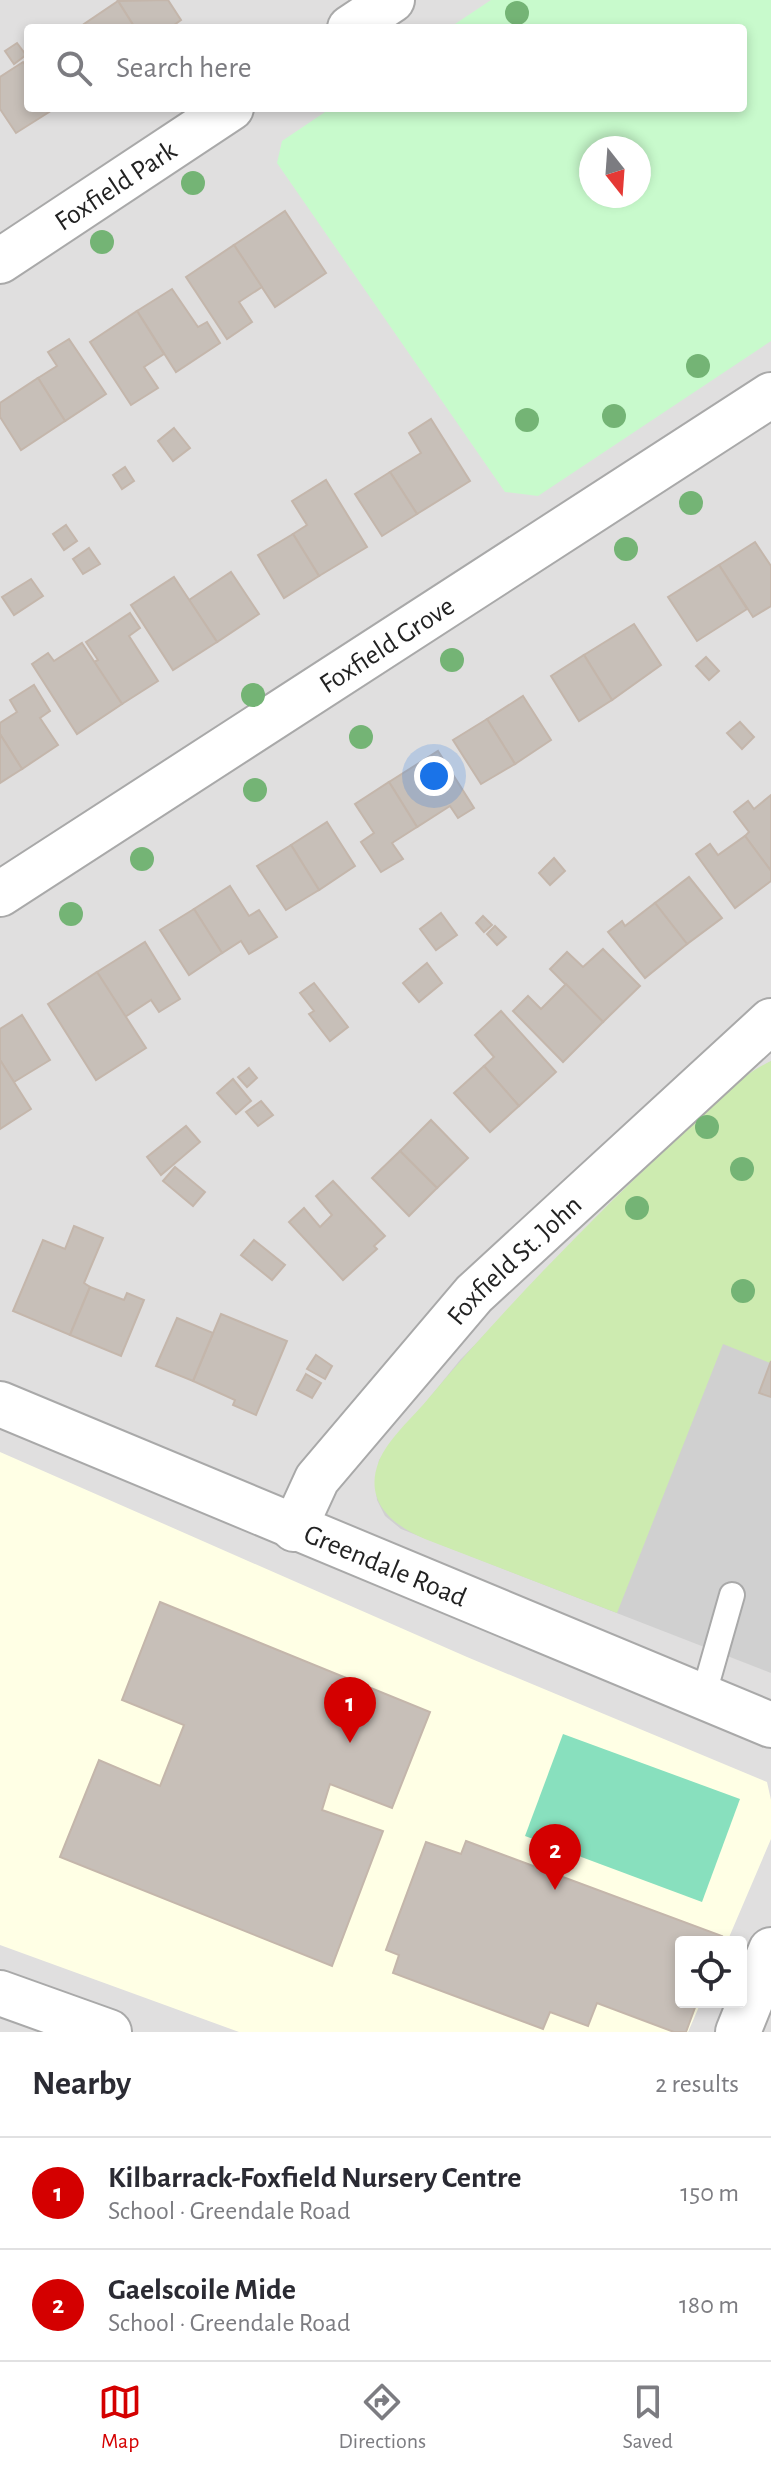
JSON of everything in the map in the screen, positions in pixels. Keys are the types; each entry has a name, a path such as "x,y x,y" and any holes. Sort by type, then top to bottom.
{"street":[{"path":"356,24 392,0"},
{"name":"Foxfield Park","path":"0,261 225,112"},
{"name":"Foxfield Grove","path":"0,894 771,395"},
{"name":"Foxfield St. John","path":"294,1529 317,1479 474,1294 771,1021"},
{"name":"Greendale Road","path":"0,1404 771,1725"},
{"path":"738,2032 771,1950"},
{"path":"0,1993 109,2032"}],"lane":[{"path":"703,1697 732,1595"}],"shaded area":[{"path":"0,0 771,0 771,2032 0,2032"},
{"path":"771,1061 771,1673 401,1529 385,1516 377,1500 375,1482 379,1460 460,1360 650,1164 737,1083"},
{"path":"0,1452 467,1657 767,1782 771,1800 771,1839 730,1936 675,1936 675,2008 698,2008 688,2032 239,2032 0,1945"}],"green space":[{"path":"491,0 771,0 771,341 538,496 505,492 277,163 282,141 325,112 747,112 747,24 455,24"},
{"path":"771,1061 771,1397 759,1393 770,1363 723,1344 617,1613 425,1539 392,1519 378,1500 375,1475 383,1453 395,1436 519,1296 583,1230 724,1094"},
{"path":"563,1734 740,1799 702,1902 525,1836"}],"building":[{"path":"168,0 181,20 176,24 132,24 118,1"},
{"path":"118,1 132,24 84,24"},
{"path":"17,43 24,56 14,64 5,51"},
{"path":"23,62 24,112 49,112 16,133 0,109 0,77"},
{"path":"285,211 326,273 275,307 234,245"},
{"path":"234,245 262,287 239,302 252,322 227,339 186,277"},
{"path":"172,289 198,327 207,322 220,343 176,372 137,311"},
{"path":"137,311 164,354 144,367 158,388 131,405 90,342"},
{"path":"69,339 106,394 65,421 38,378 57,366 48,352"},
{"path":"38,378 65,421 21,450 0,417 0,403"},
{"path":"431,419 470,481 417,514 390,472 421,453 409,433"},
{"path":"174,428 190,448 173,461 158,441"},
{"path":"125,467 134,481 122,489 113,475"},
{"path":"390,472 417,514 382,536 355,494"},
{"path":"326,480 367,547 319,576 293,534 307,525 292,501"},
{"path":"66,525 77,541 64,550 53,534"},
{"path":"293,534 319,576 284,598 258,555"},
{"path":"755,542 771,566 771,606 753,617 719,565"},
{"path":"89,548 100,564 83,574 73,559"},
{"path":"719,565 747,609 697,641 668,597"},
{"path":"231,572 259,614 217,642 189,600"},
{"path":"174,577 217,642 173,670 131,605"},
{"path":"31,579 43,596 14,615 2,597"},
{"path":"130,613 140,628 129,636 158,681 122,704 94,662 98,660 86,642"},
{"path":"634,624 661,665 612,700 584,655"},
{"path":"82,643 122,704 77,734 32,664 48,653 54,661"},
{"path":"584,655 612,700 579,721 551,676"},
{"path":"706,657 719,671 709,680 696,666"},
{"path":"34,685 50,711 40,718 58,745 22,769 0,734 0,723 17,712 10,700"},
{"path":"523,696 551,740 515,764 487,719"},
{"path":"487,719 515,764 481,784 453,740"},
{"path":"740,722 754,737 742,749 727,733"},
{"path":"0,734 22,769 0,783"},
{"path":"438,751 474,808 458,818 450,806 417,827 389,782"},
{"path":"389,782 417,827 392,843 403,859 381,872 361,842 374,833 355,804"},
{"path":"771,795 771,871 745,836 749,832 734,812 748,801 754,809"},
{"path":"327,822 355,866 319,890 291,845"},
{"path":"745,836 771,871 771,881 735,908 696,854 710,844 718,855"},
{"path":"291,845 319,890 286,910 257,866"},
{"path":"554,858 565,871 550,885 539,873"},
{"path":"689,877 722,918 687,944 655,903"},
{"path":"230,886 249,916 259,910 277,937 249,954 241,941 222,953 194,909"},
{"path":"655,903 687,944 645,978 608,932 622,921 625,926"},
{"path":"194,909 222,953 189,975 160,930"},
{"path":"441,913 457,935 436,950 420,929"},
{"path":"483,916 492,925 484,932 476,923"},
{"path":"495,926 506,937 497,945 487,934"},
{"path":"145,942 180,999 159,1012 151,1000 125,1017 97,972"},
{"path":"603,949 640,986 603,1022 550,969 567,952 583,967"},
{"path":"427,963 442,983 419,1002 403,983"},
{"path":"97,972 146,1048 96,1080 48,1004"},
{"path":"314,983 348,1027 330,1041 309,1014 314,1011 300,993"},
{"path":"566,984 603,1022 563,1062 513,1011 528,996 541,1009"},
{"path":"501,1011 556,1072 519,1106 484,1066 494,1057 475,1035"},
{"path":"22,1015 50,1060 14,1082 0,1060 0,1029"},
{"path":"0,1060 31,1109 0,1129"},
{"path":"484,1066 519,1106 490,1132 454,1093"},
{"path":"249,1068 257,1078 247,1087 238,1077"},
{"path":"233,1079 251,1101 236,1114 217,1093"},
{"path":"261,1101 273,1115 258,1126 246,1112"},
{"path":"431,1120 468,1158 437,1188 400,1151"},
{"path":"186,1126 200,1142 161,1175 147,1157"},
{"path":"400,1151 437,1188 409,1216 372,1178"},
{"path":"175,1167 205,1192 193,1206 163,1181"},
{"path":"333,1181 385,1236 374,1246 377,1249 343,1280 289,1222 304,1208 320,1227 332,1215 316,1196"},
{"path":"74,1226 103,1238 84,1283 90,1287 70,1335 13,1311 43,1240 65,1249"},
{"path":"254,1240 285,1265 272,1280 241,1255"},
{"path":"90,1287 124,1300 127,1293 144,1300 121,1356 70,1335"},
{"path":"221,1314 287,1341 256,1415 233,1405 235,1400 193,1381"},
{"path":"177,1318 213,1333 193,1381 156,1366"},
{"path":"316,1355 332,1366 325,1379 307,1369"},
{"path":"771,1361 771,1397 759,1393"},
{"path":"306,1374 321,1383 312,1398 297,1390"},
{"path":"160,1602 430,1712 392,1808 330,1784 322,1810 383,1831 332,1966 60,1857 99,1760 160,1786 184,1725 122,1700"},
{"path":"466,1841 722,1936 675,1936 675,2008 695,2008 686,2032 674,2032 597,2003 588,2026 550,2012 543,2029 393,1973 399,1955 386,1950 426,1842 461,1854"}],"place":[{"name":"Kilbarrack-Foxfield Nursery Centre","path":"350,1743"},
{"name":"Gaelscoile Mide","path":"555,1890"}]}
